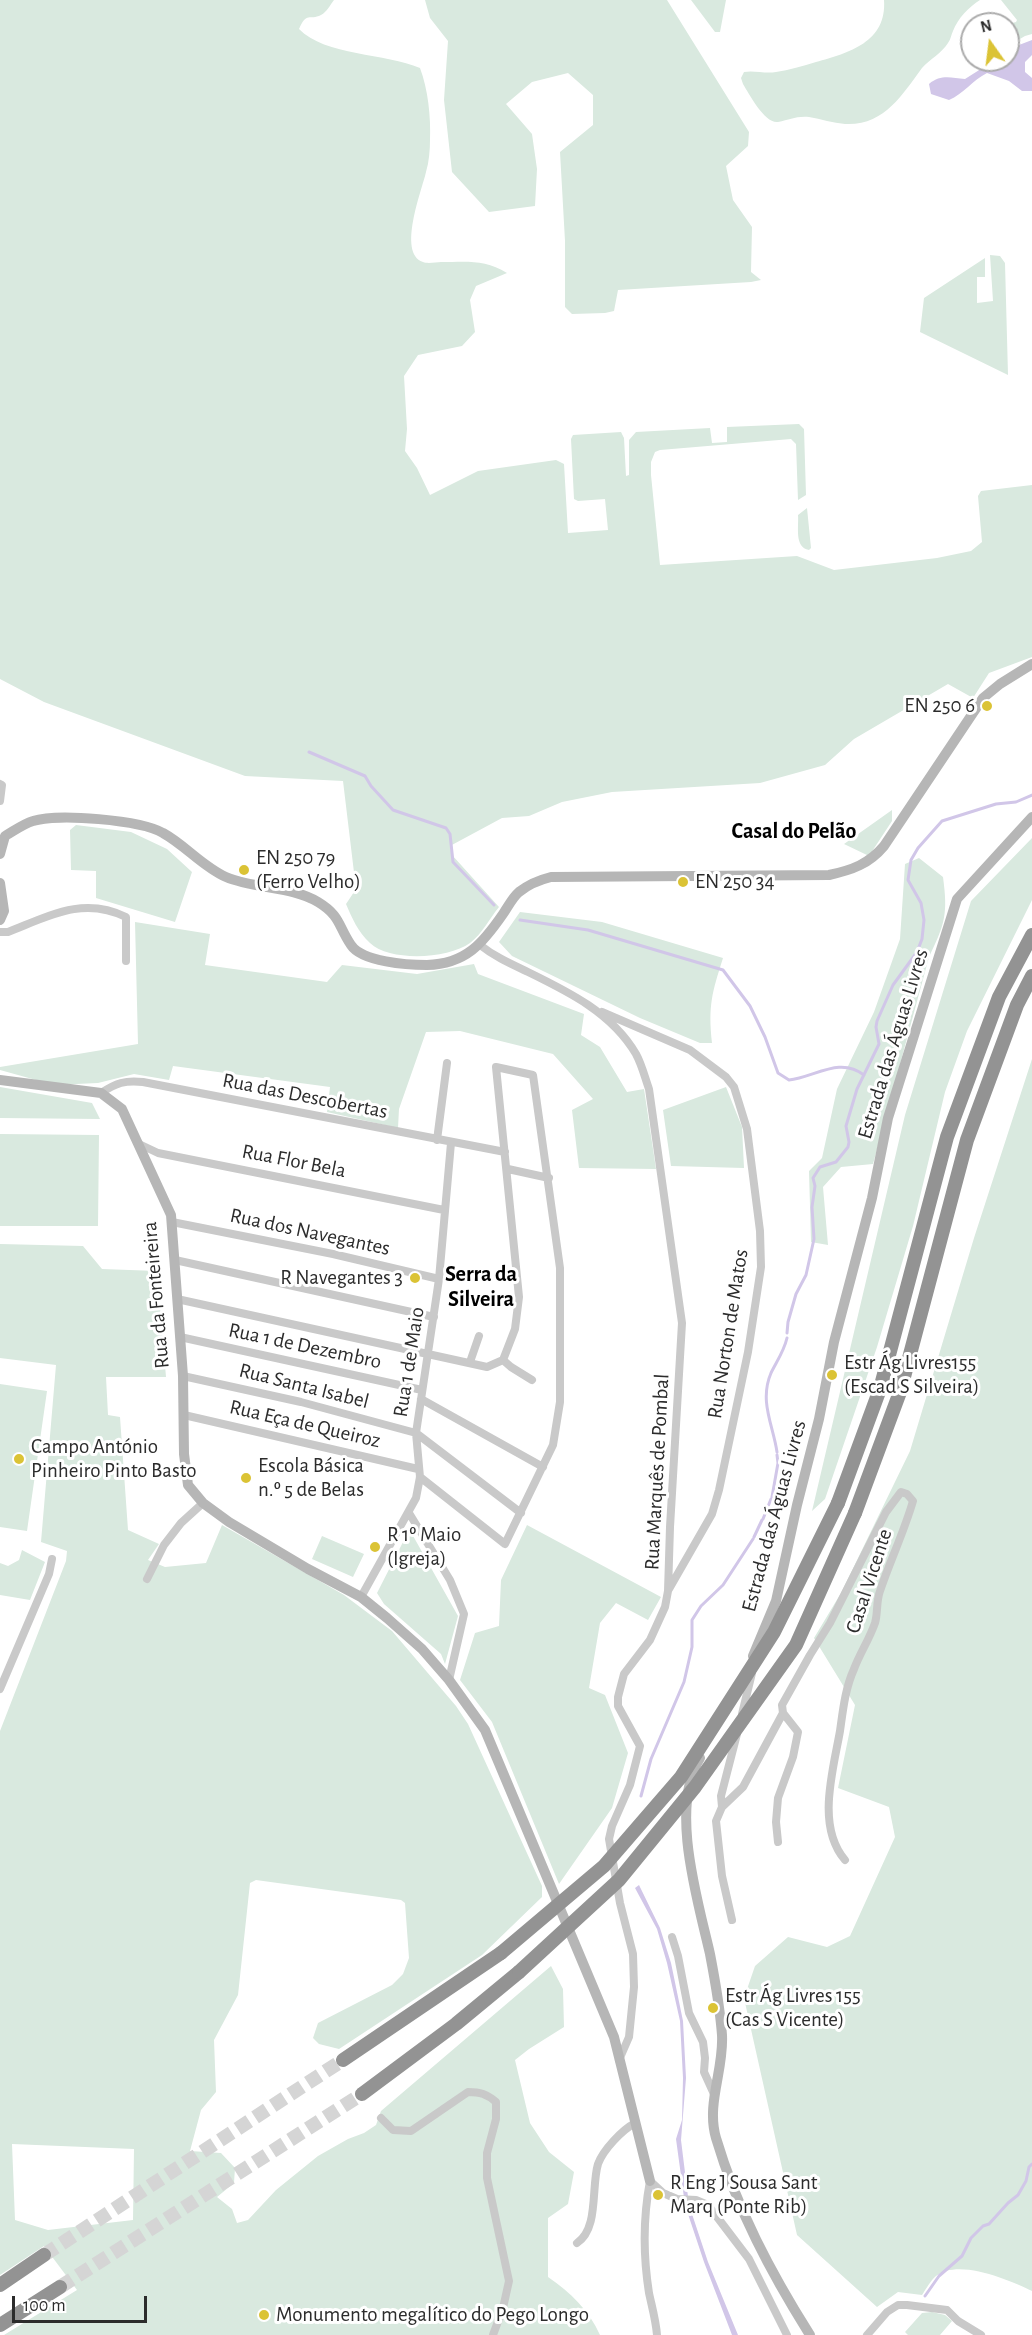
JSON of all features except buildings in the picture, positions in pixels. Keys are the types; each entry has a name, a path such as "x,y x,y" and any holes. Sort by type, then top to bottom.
{"highway":[{"path":"343,2060 501,1953 604,1866 681,1777 774,1632 838,1503 880,1389 947,1137 999,997 1032,935"},
{"path":"362,2094 456,2024 519,1972 619,1880 696,1787 796,1645 855,1513 900,1392 967,1140 1017,1005 1032,976"},
{"path":"0,2285 44,2255"},
{"path":"0,2325 60,2287"}],"street":[{"path":"0,854 3,833 35,820 52,818 102,820 142,825 162,832 226,877 316,901 331,912 342,925 351,946 365,956 404,964 430,965 454,960 480,945 517,893 534,882 551,877 829,875 855,869 875,857 884,846 983,698 1000,684 1032,664"},
{"path":"0,784 3,792 0,801"},
{"name":"Estrada das Águas Livres","path":"810,2335 755,2240 733,2188 716,2136 712,2116 720,2072 722,2036 710,1956 693,1883 687,1841 689,1790 694,1767 728,1711 776,1601 819,1419 834,1342 872,1198 882,1141 892,1102 957,899 1032,817"},
{"path":"0,883 4,910 0,920"},
{"path":"0,932 8,932 70,908 85,907 117,912 126,917 126,961"},
{"name":"Rua Marquês de Pombal","path":"480,945 495,957 597,1009 615,1027 636,1055 649,1089 682,1323 668,1591 665,1607 650,1640 624,1674 619,1686 618,1706 640,1746 630,1785 612,1826 609,1839 620,1903 633,1954 634,1988 628,2037 619,2060"},
{"name":"Rua Norton de Matos","path":"597,1009 690,1050 726,1077 734,1087 749,1140 761,1257 748,1352 712,1514 668,1591"},
{"path":"437,1140 447,1063"},
{"path":"177,1299 429,1352 487,1367 503,1360 515,1329 519,1297 496,1067 533,1075 560,1268 560,1402 553,1445 505,1544 419,1473"},
{"path":"0,1080 101,1093"},
{"name":"Rua das Descobertas","path":"101,1093 126,1080 143,1082 505,1152"},
{"name":"Rua da Fonteireira","path":"101,1093 122,1109 171,1215 176,1260 188,1485 204,1503 229,1522 361,1597 422,1649 449,1680 485,1730 610,2028 650,2181"},
{"name":"Rua 1 de Maio","path":"361,1597 417,1498 419,1473 416,1433 439,1279 451,1143"},
{"name":"Rua Flor Bela","path":"139,1144 158,1153 444,1210"},
{"path":"508,1169 549,1178"},
{"name":"Rua dos Navegantes","path":"172,1222 333,1254 439,1279"},
{"path":"176,1260 434,1317"},
{"path":"470,1362 478,1336"},
{"name":"Rua 1 de Dezembro","path":"180,1337 422,1390"},
{"path":"503,1360 532,1380"},
{"name":"Rua Santa Isabel","path":"183,1376 301,1402 416,1433"},
{"path":"421,1399 543,1467"},
{"name":"Rua Eça de Queiroz","path":"184,1415 419,1473"},
{"path":"416,1433 521,1513"},
{"name":"Casal Vicente","path":"722,1808 743,1787 783,1713 782,1706 830,1623 886,1512 901,1492 907,1494 913,1501 903,1534 879,1594 876,1620 846,1691 830,1779 830,1829 838,1851 845,1860"},
{"path":"147,1579 164,1545 181,1523 204,1503"},
{"path":"409,1513 450,1580 464,1614 449,1680"},
{"path":"0,1689 50,1574 52,1559"},
{"path":"732,1920 722,1876 716,1821 722,1808 723,1786 748,1692 755,1651"},
{"path":"778,1842 776,1822 778,1798 793,1757 798,1732 783,1713"},
{"path":"672,1937 689,2013 703,2042 704,2072 715,2096"},
{"path":"381,2118 393,2130 411,2131 468,2092 488,2095 496,2102 496,2120 487,2153 487,2178 508,2281 503,2308 493,2335"},
{"path":"577,2243 585,2238 590,2228 598,2166 603,2153 624,2129 635,2123"},
{"path":"650,2181 663,2193 677,2199 692,2200 708,2205 749,2259 786,2335"},
{"path":"650,2181 645,2207 644,2243 649,2294 657,2335"},
{"path":"867,2335 887,2312 898,2305 947,2310 958,2321 981,2335"}],"shaded area":[{"path":"0,0 334,0 323,14 306,18 299,29 310,38 324,44 420,68 428,103 430,144 427,168 413,220 412,247 416,256 423,262 483,263 507,273 476,286 470,300 475,332 462,346 418,355 404,376 407,429 405,451 417,468 430,495 478,471 556,460 564,464 568,533 608,530 605,499 578,501 574,499 571,439 573,435 621,432 624,438 626,476 629,475 629,440 636,432 710,428 712,443 727,442 727,427 799,424 804,429 806,495 798,500 796,444 791,439 655,452 651,462 651,475 660,565 797,556 834,570 937,558 971,551 982,542 978,496 981,491 1032,485 1032,657 989,673 973,698 948,684 854,739 825,765 760,783 612,792 562,802 529,816 502,818 450,846 452,855 499,907 478,935 470,943 460,948 434,955 405,956 379,949 362,934 346,904 356,889 343,781 245,776 44,702 0,679"},
{"path":"425,0 667,0 749,132 748,146 726,166 733,200 752,227 751,272 761,280 618,290 614,311 572,314 565,307 565,241 560,152 593,125 593,95 568,73 532,82 506,104 532,134 537,169 535,206 489,212 452,172 444,100 448,41 430,18"},
{"path":"691,0 726,0 720,32 715,32"},
{"path":"884,0 980,0 965,12 960,12 960,18 945,47 922,68 891,107 871,120 845,124 809,117 773,121 753,101 743,84 741,78 744,72 786,70 853,50 873,36 883,14"},
{"path":"1001,0 1032,0 1032,34 1020,39 1020,12 1011,12"},
{"path":"1032,40 1032,55 1025,62 1025,72 1032,78 1032,91 1022,91 1009,81 987,73 949,100 931,94 929,84 946,77 965,79 976,72 1020,72 1020,45"},
{"path":"990,255 1000,256 1005,263 1008,375 920,332 924,298 985,258 985,277 977,277 977,303 993,301"},
{"path":"807,508 811,548 809,550 801,545 798,531 798,515"},
{"path":"892,810 892,821 869,856 844,844"},
{"path":"76,825 131,832 167,849 192,872 175,922 96,898 96,871 71,870 70,830"},
{"path":"1032,838 1032,900 967,1031 945,1092 913,1226 877,1347 825,1499 812,1511 905,1115 971,901"},
{"path":"919,858 943,877 945,910 942,927 929,957 873,1164 841,1167 823,1187 828,1245 811,1242 809,1171 822,1158 837,1089 874,1012 900,939 905,864"},
{"path":"520,912 602,922 723,958 712,999 710,1019 712,1043 700,1043 640,1018 512,956 499,942"},
{"path":"135,922 210,934 205,965 327,982 342,965 417,974 474,964 478,974 584,1014 581,1035 600,1047 627,1092 644,1089 656,1169 579,1168 572,1110 593,1099 553,1054 460,1031 426,1032 399,1109 398,1128 327,1112 330,1087 173,1066 169,1080 134,1074 98,1083 54,1085 0,1070 0,1067 138,1044"},
{"path":"1032,1059 1032,2291 998,2277 957,2269 936,2276 922,2295 898,2292 877,2307 797,2235 744,1998 755,1966 788,1937 827,1947 850,1936 895,1837 889,1807 838,1788 855,1705 814,1638 841,1593 910,1451 974,1238"},
{"path":"0,1087 92,1103 100,1119 0,1118"},
{"path":"726,1087 742,1127 744,1168 671,1166 663,1110"},
{"path":"0,1134 99,1135 98,1226 0,1226"},
{"path":"0,1244 83,1246 102,1269 157,1271 166,1377 106,1377 108,1415 120,1417 128,1530 159,1544 148,1560 165,1567 206,1563 222,1525 344,1595 392,1631 456,1706 468,1724 542,1886 542,1897 482,1955 339,2049 319,2044 313,2038 318,2023 392,1985 403,1974 409,1958 405,1903 401,1900 256,1880 250,1883 238,1995 214,2040 216,2092 201,2110 190,2151 221,2153 235,2168 234,2183 217,2197 232,2209 237,2223 248,2220 276,2190 318,2156 376,2125 381,2111 551,1966 563,1989 564,2027 515,2060 530,2123 549,2152 574,2172 568,2204 548,2218 548,2277 578,2303 600,2335 4,2335 77,2290 44,2246 0,2275 0,1731 66,1561 67,1551 41,1542 56,1365 0,1358","holes":["12,2144 134,2149 133,2220 48,2230 15,2220"]},
{"name":"Campo António Pinheiro Pinto Basto","path":"0,1384 47,1391 27,1531 0,1527"},
{"path":"527,1525 661,1597 648,1620 616,1603 600,1623 589,1688 605,1695 628,1753 612,1808 559,1884 492,1722 460,1680 475,1633 499,1626 501,1580"},
{"path":"412,1534 458,1616 445,1664 441,1654 384,1604 377,1593 403,1542"},
{"path":"322,1536 364,1554 353,1577 312,1559"},
{"path":"22,1550 45,1562 30,1600 0,1595 0,1563 8,1566 19,1560"},
{"path":"639,1885 660,1928 671,1963 683,2021 686,2078 681,2140 689,2205 708,2262 738,2335 732,2335 685,2205 676,2139 682,2120 683,2078 680,2021 657,1929 635,1888"},
{"path":"932,2312 945,2315 952,2321 940,2335 908,2335 905,2332 922,2313"}],"waterway":[{"path":"309,752 365,776 393,810 446,828 450,834 453,862 494,905"},
{"path":"787,1333 796,1294 806,1275 814,1239 812,1207 815,1186 813,1178 820,1167 836,1162 848,1147 846,1126 857,1089 879,1044 877,1021 893,985 917,952 922,939 924,920 921,903 908,880 911,860 918,848 942,821 996,804 1016,802 1032,795"},
{"path":"520,920 588,930 723,970 750,1006 765,1037 778,1073 789,1080 827,1069 846,1067 864,1075"},
{"path":"777,1452 766,1393 771,1373 787,1338"},
{"path":"772,1497 778,1463 777,1455"},
{"path":"763,1519 771,1499"},
{"path":"754,1537 762,1520"},
{"path":"641,1796 651,1759 684,1682 692,1647 692,1620 701,1606 723,1585 753,1539"},
{"path":"925,2296 939,2276 962,2256 971,2238 983,2226 989,2224 1018,2195 1032,2164"}],"tunnel":[{"path":"44,2255 343,2060"},
{"path":"60,2287 362,2094"}],"place":[{"name":"EN 250 6","path":"987,706"},
{"name":"EN 250 79 (Ferro Velho)","path":"244,870"},
{"name":"EN 250 34","path":"683,882"},
{"name":"R Navegantes 3","path":"415,1278"},
{"name":"Estr Ág Livres155 (Escad S Silveira)","path":"832,1375"},
{"name":"Campo António Pinheiro Pinto Basto","path":"19,1459"},
{"name":"Escola Básica n.º 5 de Belas","path":"246,1478"},
{"name":"R 1º Maio (Igreja)","path":"375,1547"},
{"name":"Estr Ág Livres 155 (Cas S Vicente)","path":"713,2008"},
{"name":"R Eng J Sousa Sant Marq (Ponte Rib)","path":"658,2195"},
{"name":"Monumento megalítico do Pego Longo","path":"264,2315"}],"district":[{"name":"Casal do Pelão","path":"794,831"},
{"name":"Serra da Silveira","path":"481,1286"}]}
